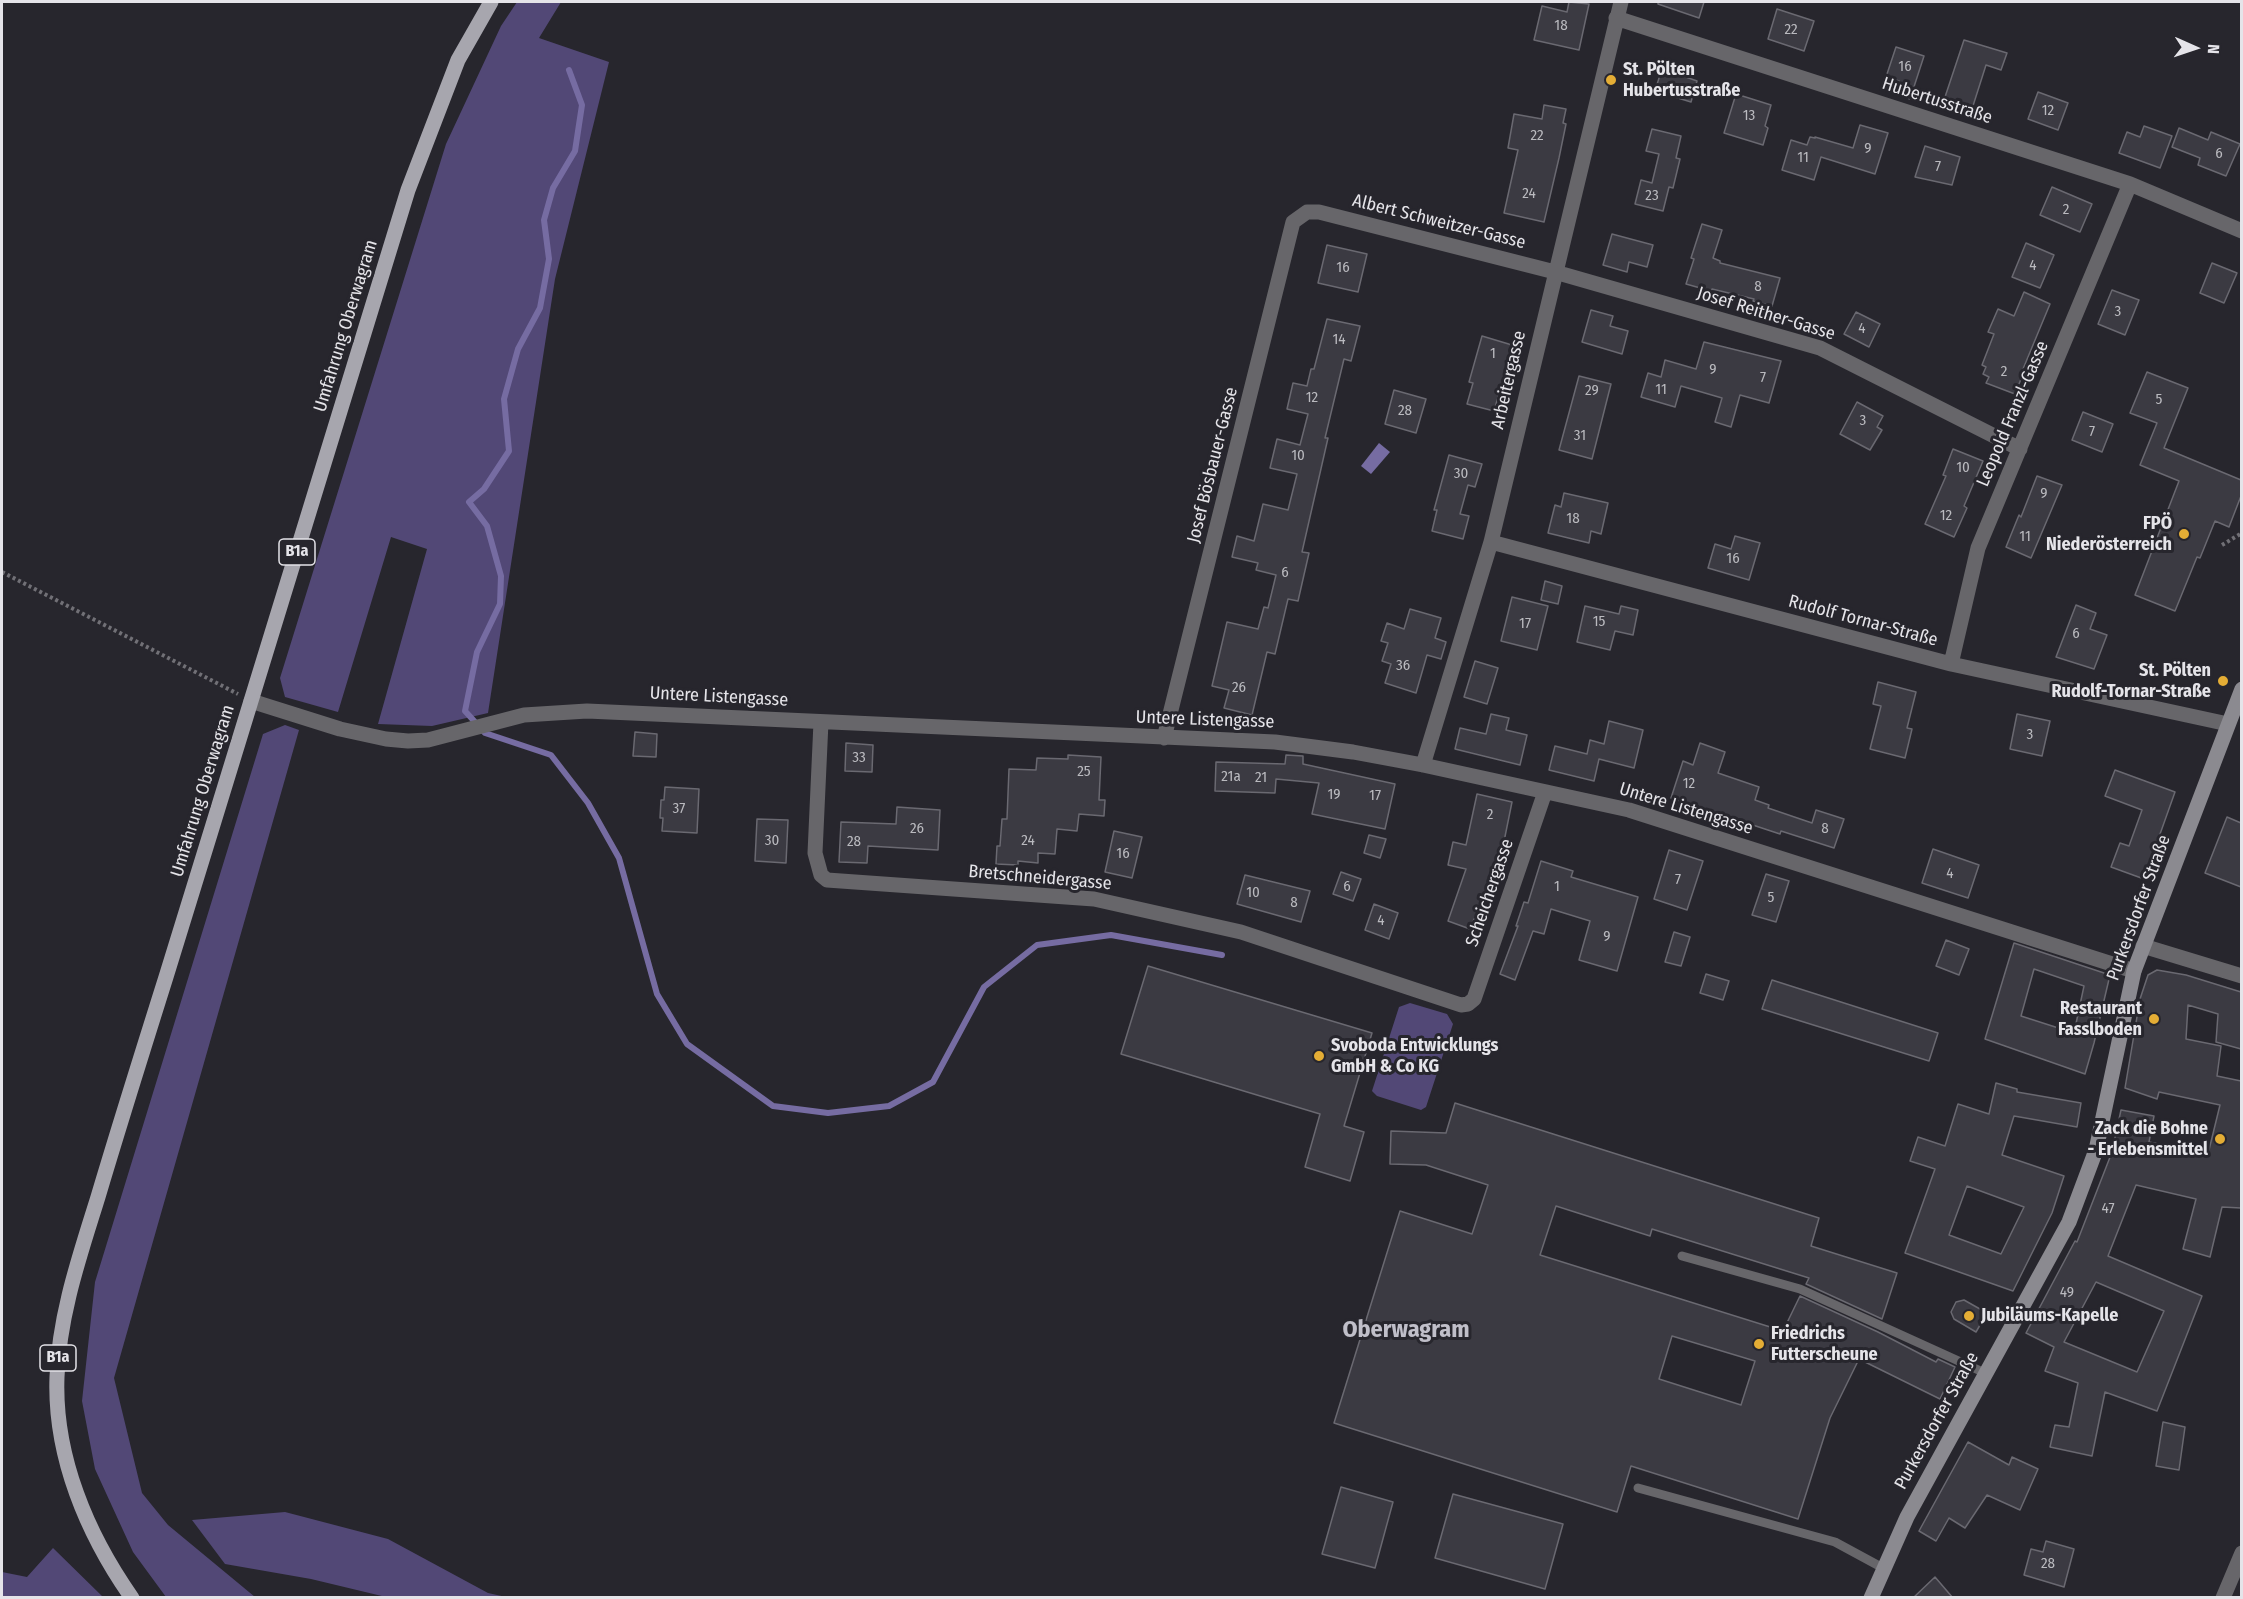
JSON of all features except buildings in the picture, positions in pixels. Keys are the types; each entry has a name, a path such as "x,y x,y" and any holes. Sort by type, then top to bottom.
{"main road":[{"name":"Umfahrung Oberwagram","path":"132,1598 109,1565 83,1511 70,1471 59,1424 57,1380 65,1311 408,190 458,60 491,2"},
{"name":"Purkersdorfer Straße","path":"1871,1598 1907,1517 2068,1222 2096,1150 2134,971 2241,689"}],"street":[{"name":"Arbeitergasse","path":"1423,765 1491,542 1621,2"},
{"name":"Hubertusstraße","path":"1616,18 2130,184 2241,231"},
{"name":"Leopold Franzl-Gasse","path":"1951,664 1978,548 2130,184"},
{"name":"Albert Schweitzer-Gasse","path":"1312,211 1555,272"},
{"name":"Josef Bösbauer-Gasse","path":"1164,738 1293,222 1303,214 1312,211"},
{"name":"Josef Reither-Gasse","path":"1555,272 1820,348 2019,449"},
{"name":"Rudolf Tornar-Straße","path":"1491,542 1951,664 2228,724"},
{"name":"Untere Listengasse","path":"252,701 340,729 386,739 429,741 524,716 587,711 1275,742 1353,752 1423,765 1640,813 2134,971"},
{"name":"Bretschneidergasse","path":"820,722 815,853 821,875 828,880 1094,899 1241,932 1461,1005 1468,1004"},
{"name":"Scheichergasse","path":"1468,1004 1474,999 1545,792"},
{"path":"2144,946 2241,976"},
{"path":"2223,1598 2241,1553"}],"lane":[{"path":"1682,1256 1800,1289 1985,1373"},
{"path":"1638,1488 1834,1542 1883,1568"}],"path":[{"path":"2222,545 2241,533"},
{"path":"2,572 252,701"}],"shaded area":[{"path":"517,2 561,2 539,38 609,62 555,279 488,713 432,726 378,724 427,549 391,537 338,712 285,697 280,678 446,144 501,26"},
{"path":"1379,443 1390,452 1371,474 1361,466"},
{"path":"285,725 299,730 114,1378 142,1493 168,1525 255,1597 166,1597 133,1552 95,1469 82,1401 95,1282 263,734"},
{"path":"1410,1003 1447,1014 1453,1024 1426,1107 1421,1110 1377,1096 1372,1091 1399,1007"},
{"path":"285,1512 388,1539 488,1593 506,1597 386,1597 311,1579 225,1564 192,1520"},
{"path":"53,1548 103,1597 2,1597 2,1572 27,1577"}],"waterway":[{"path":"569,70 582,105 575,151 553,188 544,220 549,259 540,308 518,349 504,399 509,451 484,489 469,502 487,526 501,576 500,604 477,652 465,711 485,733 551,755 588,803 619,858 657,994 687,1044 773,1106 828,1113 889,1106 933,1082 984,987 1037,945 1111,935 1222,955"}],"place":[{"name":"St. Pölten Hubertusstraße","path":"1611,80"},
{"name":"FPÖ Niederösterreich","path":"2184,534"},
{"name":"St. Pölten Rudolf-Tornar-Straße","path":"2223,681"},
{"name":"Restaurant Fasslboden","path":"2154,1019"},
{"name":"Svoboda Entwicklungs GmbH & Co KG","path":"1319,1056"},
{"name":"Zack die Bohne - Erlebensmittel","path":"2220,1139"},
{"name":"Jubiläums-Kapelle","path":"1969,1316"},
{"name":"Friedrichs Futterscheune","path":"1759,1344"}],"district":[{"name":"Oberwagram","path":"1406,1330"}]}
